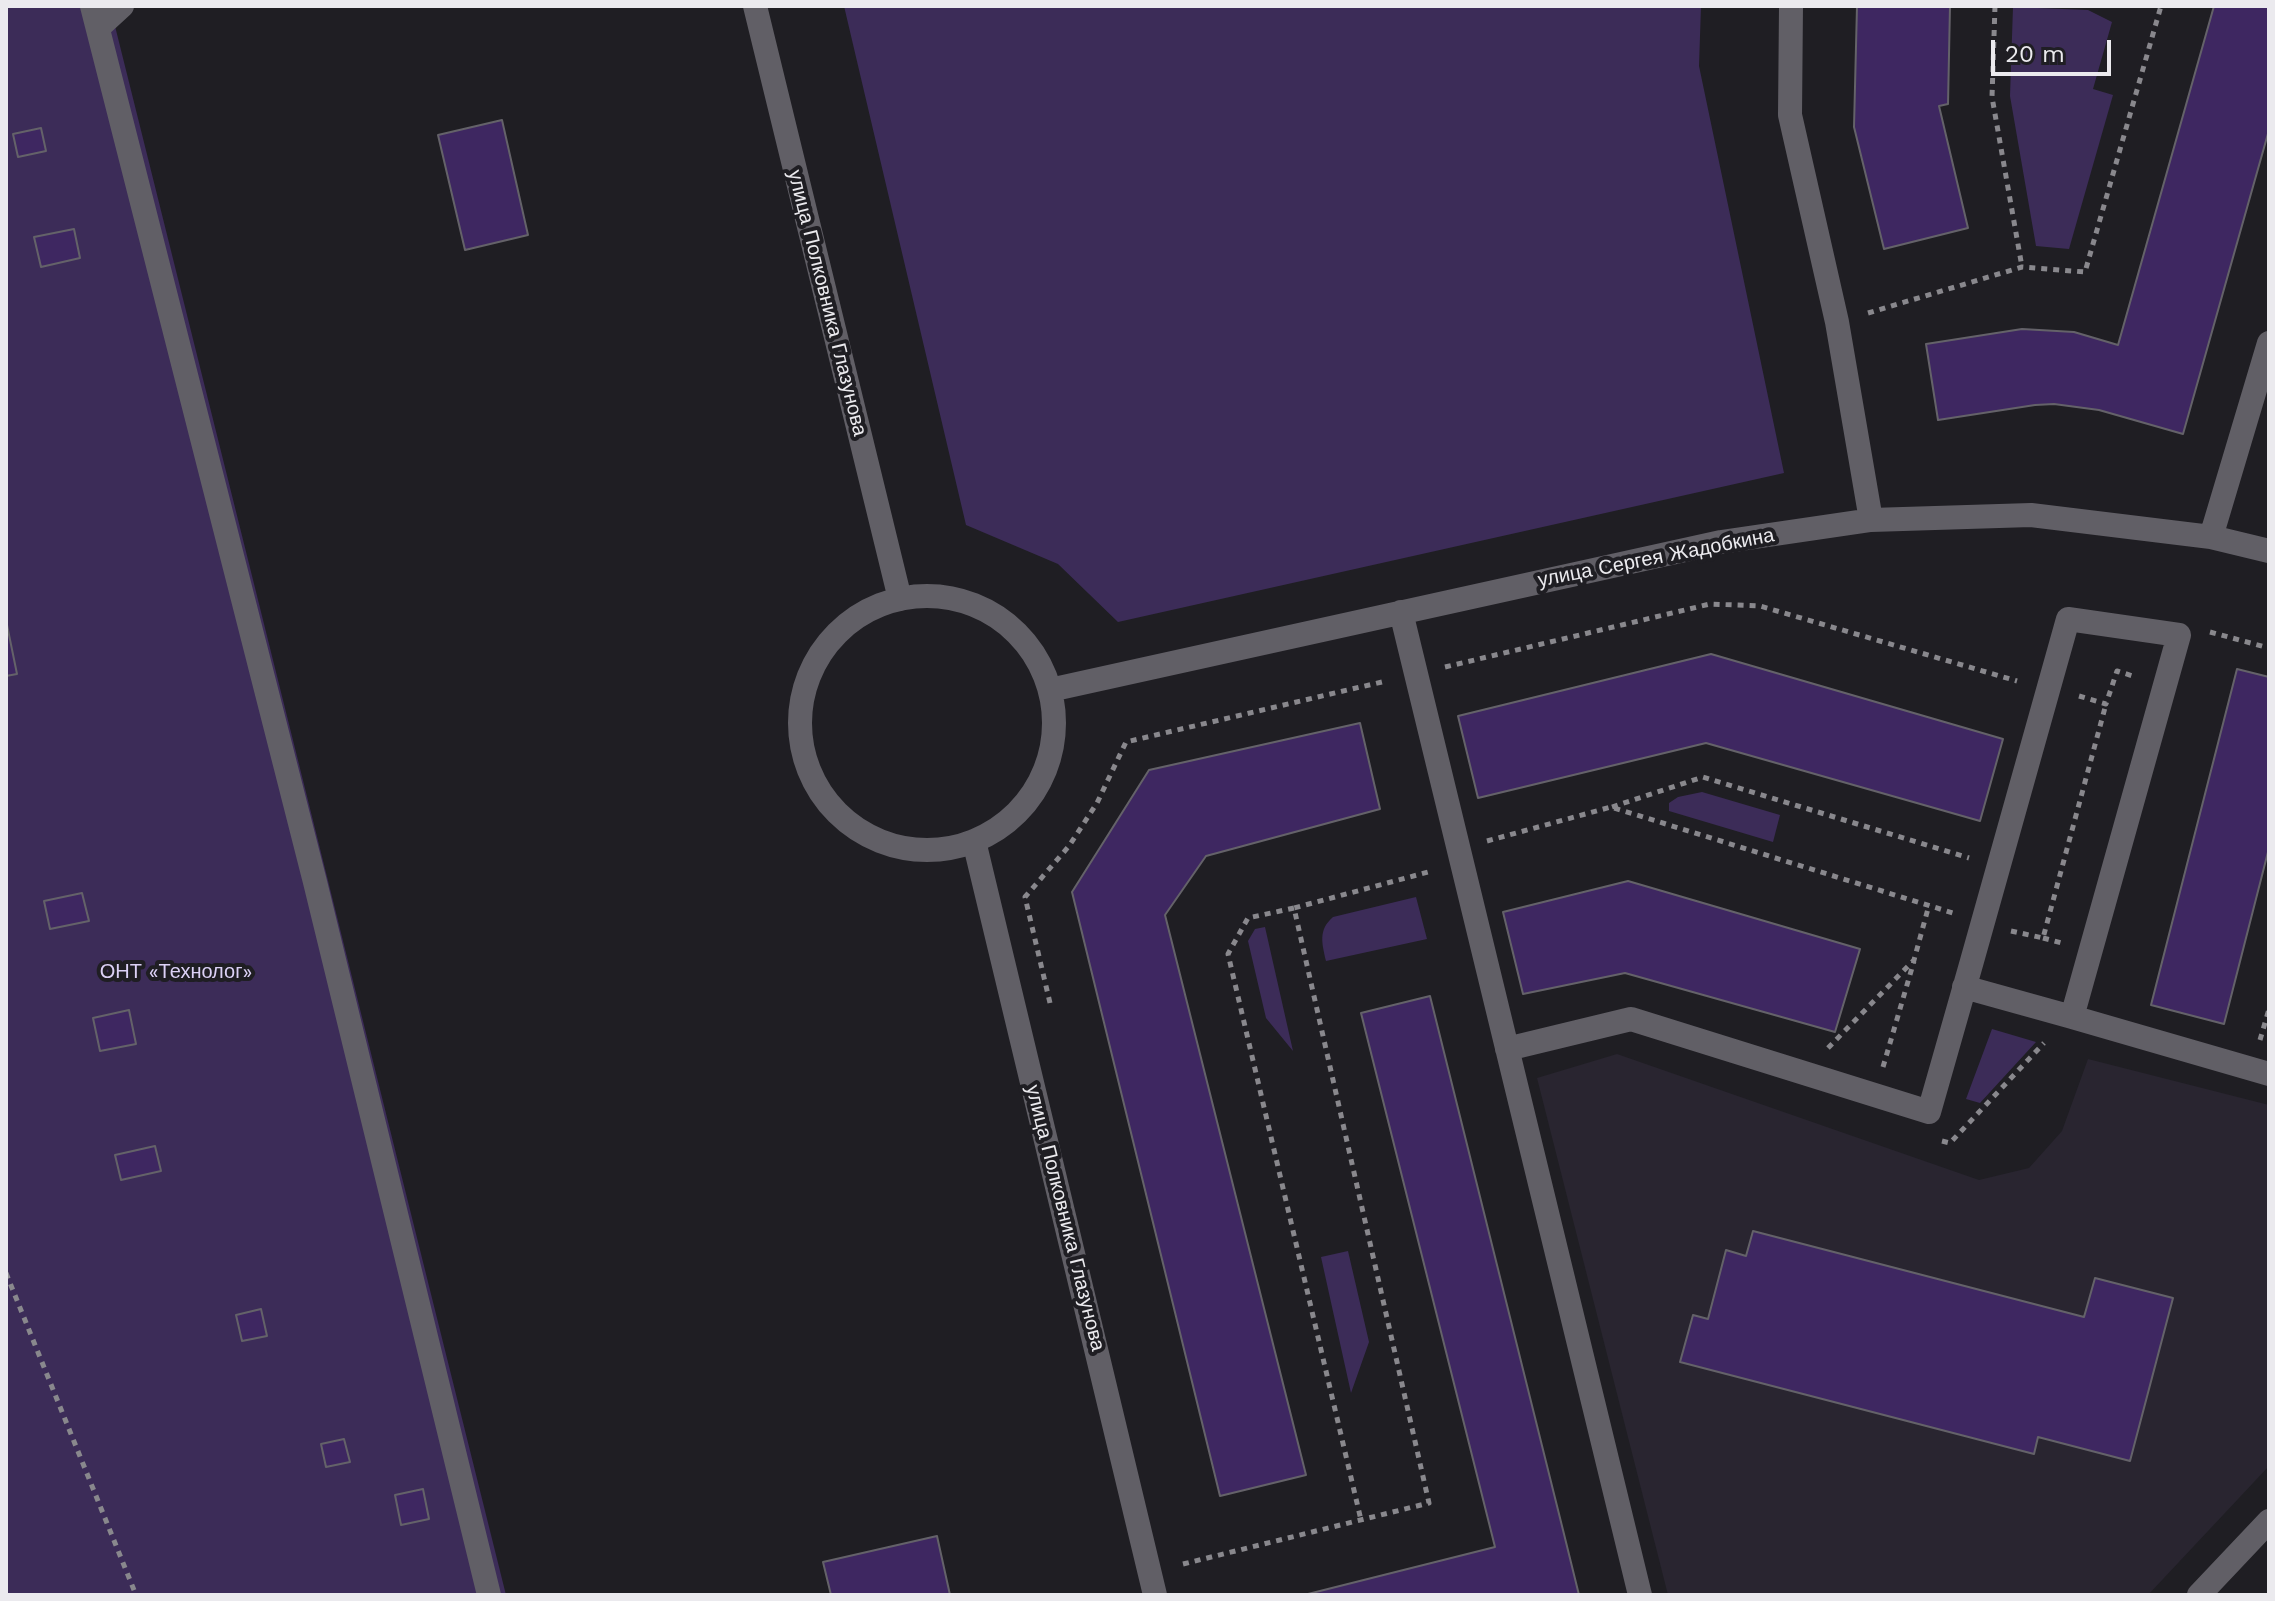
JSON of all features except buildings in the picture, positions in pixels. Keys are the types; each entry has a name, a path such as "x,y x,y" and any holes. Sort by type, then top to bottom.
{"street":[{"path":"122,6 95,17 315,882 489,1595"},
{"name":"улица Полковника Глазунова","path":"755,6 900,599"},
{"path":"1791,6 1790,115 1837,322 1871,520"},
{"path":"2211,537 2269,343"},
{"name":"улица Сергея Жадобкина","path":"1050,690 1721,542 1871,520 2031,515 2211,537 2269,551"},
{"path":"940,596 970,603 997,617 1021,637 1038,662 1050,690 1054,721 1051,752 1041,780 1023,806 1001,826 974,841 944,849 914,849 884,843 856,829 833,809 815,784 804,755 800,725 803,694 813,665 830,640 853,619 900,599 940,596"},
{"path":"1401,612 1640,1595"},
{"path":"1507,1049 1631,1019 1929,1112 2068,619 2179,635 2072,1017"},
{"name":"улица Полковника Глазунова","path":"974,841 1155,1595"},
{"path":"1964,987 2269,1074"},
{"path":"2199,1595 2269,1521"}],"path":[{"path":"1995,6 1992,97 2022,267"},
{"path":"1837,322 2022,267 2085,272 2161,6"},
{"path":"1050,1005 1025,897 1069,846 1097,803 1126,742 1710,604 1760,606 2026,683"},
{"path":"2205,645 2209,632 2269,648"},
{"path":"2043,938 2117,671 2145,679 2150,671 2168,675"},
{"path":"2075,694 2106,704"},
{"path":"1483,842 1611,807 1703,777 1977,860"},
{"path":"1611,807 1961,917"},
{"path":"1361,1520 1228,954 1248,918 1438,870"},
{"path":"1875,1095 1929,905"},
{"path":"1183,1564 1429,1503 1294,908"},
{"path":"1972,961 2002,953 2009,930 2067,945 2074,953 2066,971 2082,980"},
{"path":"1819,1058 1914,960"},
{"path":"2257,1052 2269,1009"},
{"path":"1936,1139 1950,1143 2051,1035"},
{"path":"6,1273 136,1595"},
{"path":"1181,1555 1186,1574"}],"shaded area":[{"path":"1617,1054 1979,1180 2029,1168 2062,1131 2088,1059 2269,1105 2269,1466 2148,1595 1668,1595 1537,1078"}],"green space":[{"name":"ОНТ «Технолог»","path":"6,6 110,6 506,1595 6,1595"},
{"path":"844,6 1701,6 1699,66 1784,473 1118,622 1058,564 966,525"},
{"path":"2013,7 2088,10 2112,22 2093,89 2113,95 2069,249 2036,246 2010,96"},
{"path":"1702,792 1780,815 1773,842 1669,811 1669,803 1678,797"},
{"path":"1416,897 1427,939 1326,961 1323,932 1333,917"},
{"path":"1265,927 1293,1051 1266,1018 1248,941 1255,929"},
{"path":"1992,1029 2036,1042 1980,1103 1966,1099"},
{"path":"1348,1251 1369,1342 1351,1393 1321,1257"}]}
